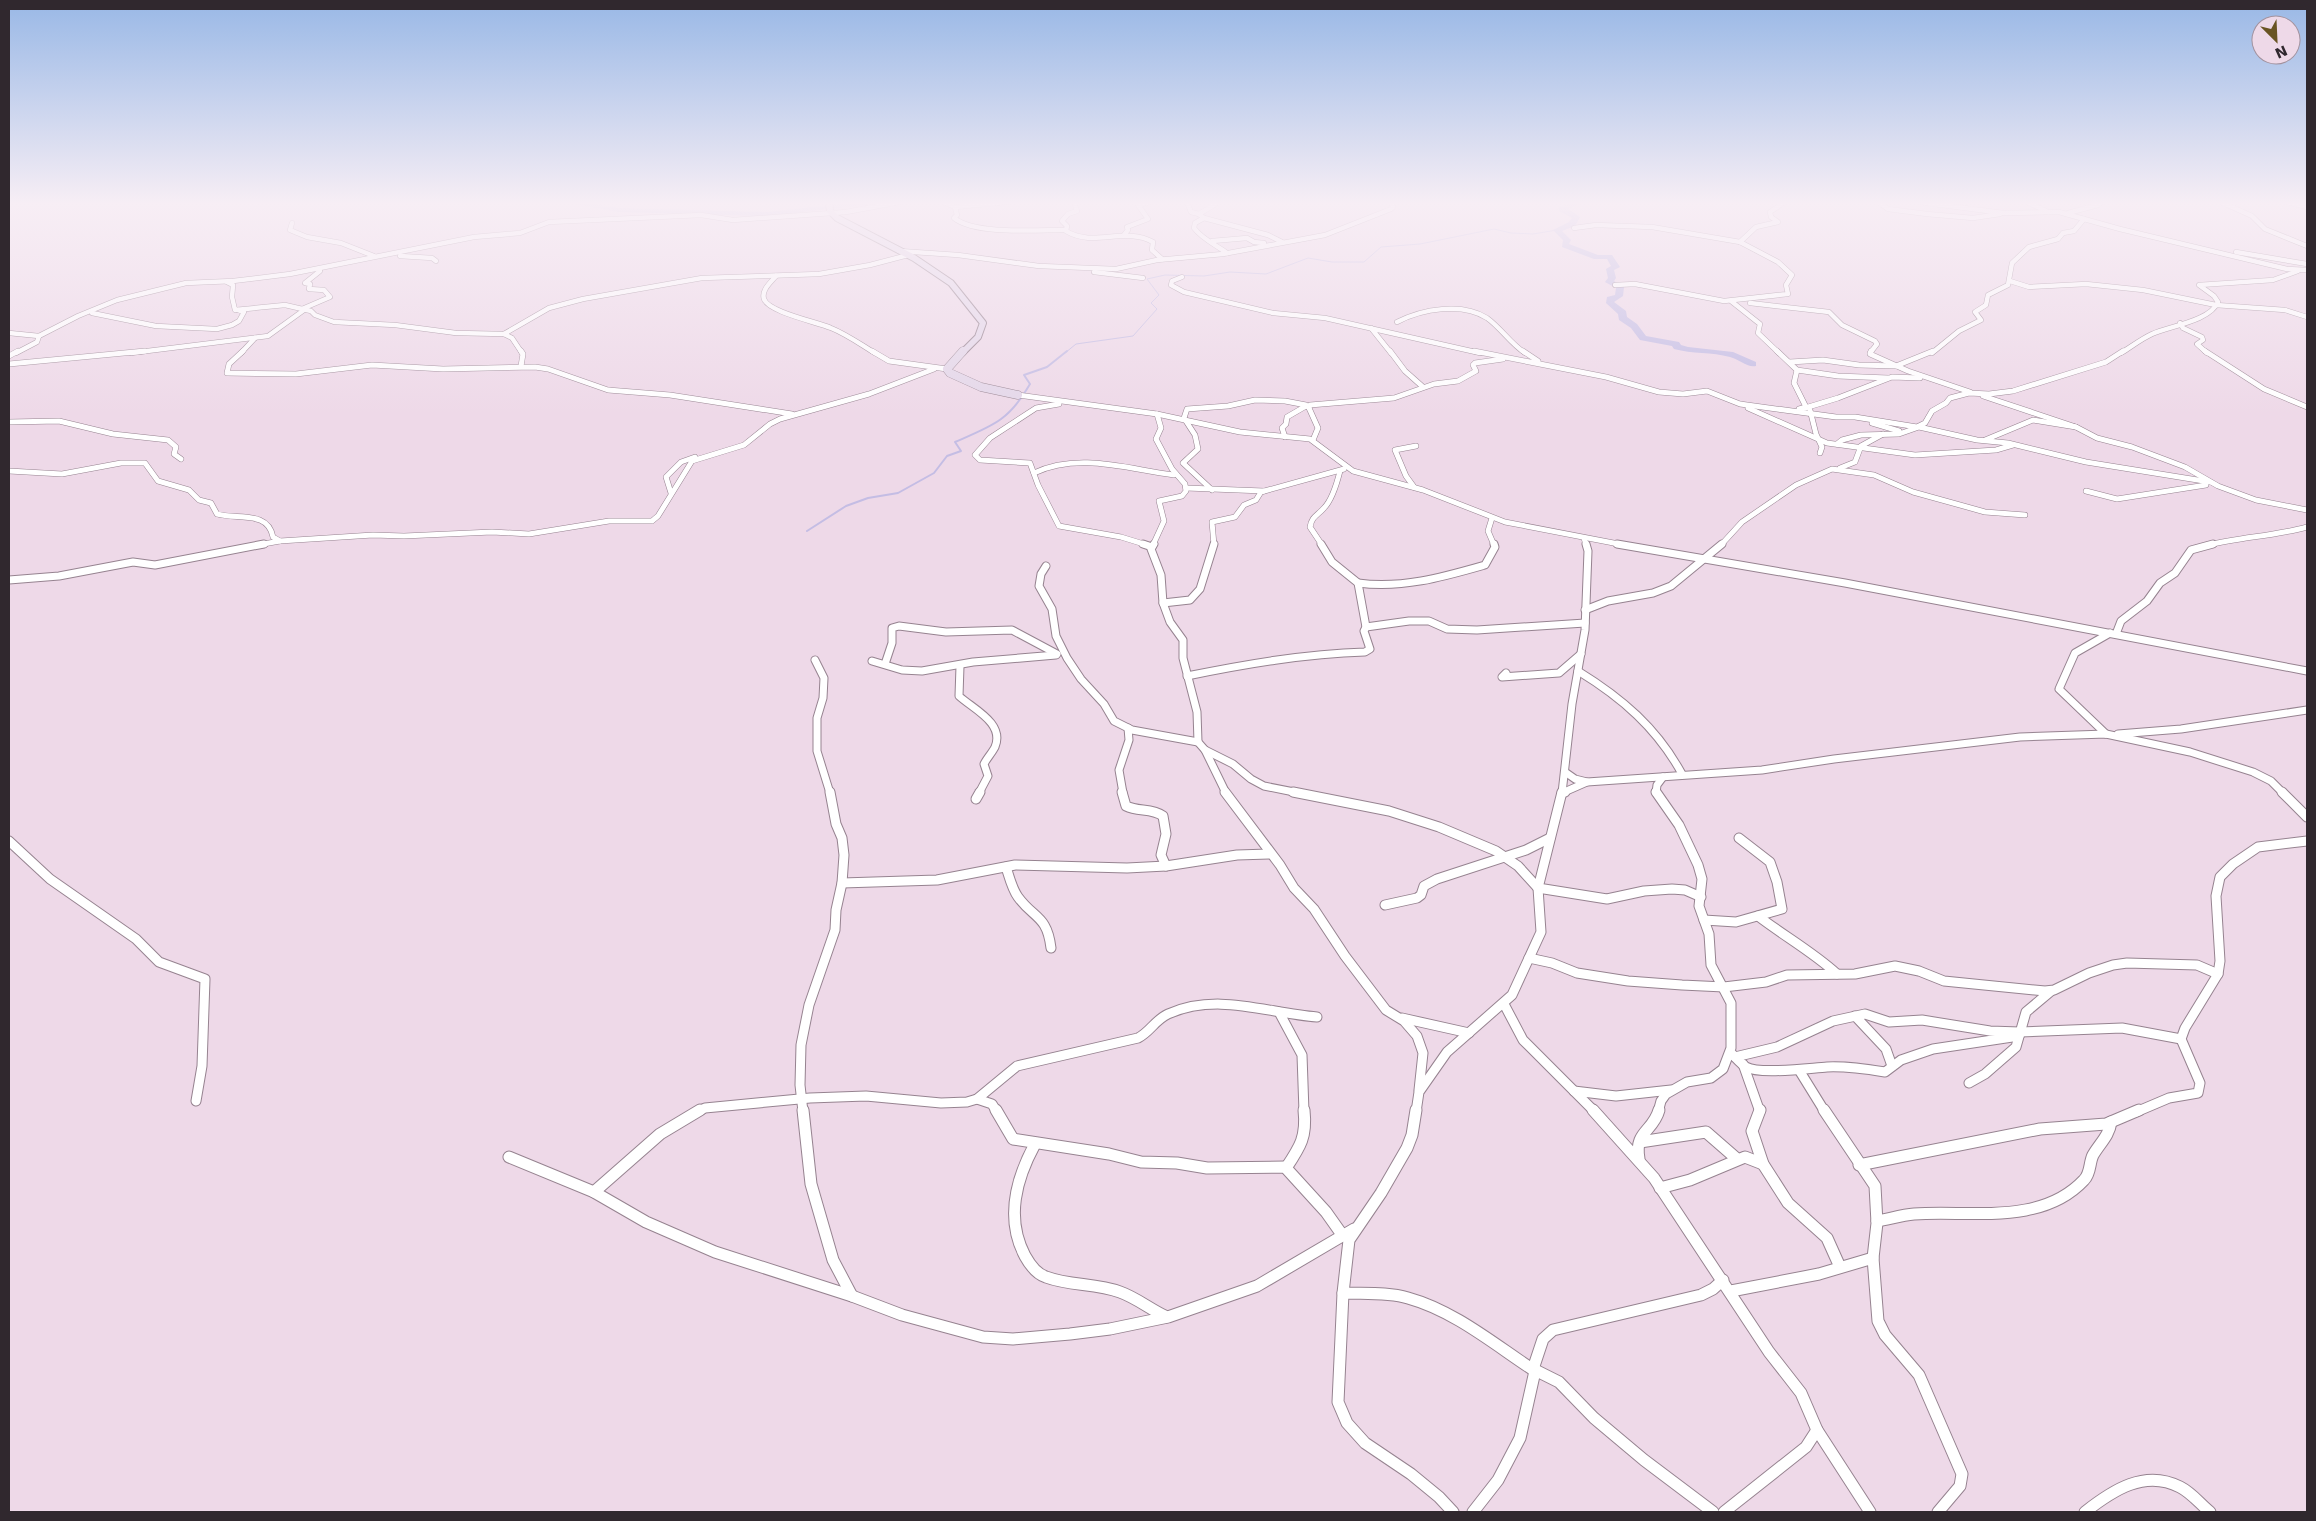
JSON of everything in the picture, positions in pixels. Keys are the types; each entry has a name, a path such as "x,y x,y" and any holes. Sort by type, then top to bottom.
{"street":[{"path":"9,333 39,336 117,300 186,283 238,281 298,273 312,276"},
{"path":"9,364 171,349 194,344 270,335 303,309 330,298 322,289 308,288 310,284 305,282 317,273"},
{"path":"504,334 556,305 693,279 775,278 822,273"},
{"path":"936,273 951,283 983,324 978,337 952,360 947,369"},
{"path":"1099,273 1143,278"},
{"path":"1615,285 1635,284 1731,302 1788,294 1786,285 1792,275 1790,273"},
{"path":"2004,288 2010,280 2011,273"},
{"path":"1837,444 1842,440 1862,435 1906,432 1926,422 1932,411 1946,403 1950,398 1973,393 1989,394 2013,391 2043,380 2106,362 2146,337 2204,316 2216,305 2216,299 2199,287 2199,285 2273,280 2283,277 2288,273"},
{"path":"1182,277 1171,283 1184,292 1277,314 1315,316 1606,377 1659,392 1683,394 1712,392 1818,438 1837,444 1915,455 1986,451 2014,445"},
{"path":"775,278 765,289 763,297 765,302 774,309 832,328 884,359 947,369 957,377 981,387 1018,395 1184,418 1240,432 1313,440 1343,469 1414,487 1492,518 1584,538 1704,560 1802,575 2307,671"},
{"path":"2010,280 2029,286"},
{"path":"226,281 233,285"},
{"path":"86,313 108,314 154,325 215,330 235,324 244,314 244,312 234,308 232,297 233,285 238,281"},
{"path":"1790,362 1823,360 1859,365 1896,366 1930,354 1959,331 1980,321 1975,312 1984,307 1989,299 1988,295 2004,288 2086,284 2161,292 2216,305 2285,310 2307,317"},
{"path":"1742,301 1784,308 1829,312 1833,314 1838,322 1849,329 1875,341 1877,344 1870,354 1896,366 2056,419 2097,438 2132,447 2185,467 2212,483 2261,502 2307,510"},
{"path":"1731,302 1758,321 1760,324 1758,333 1790,362 1796,370 1838,376 1929,378"},
{"path":"238,310 278,305 303,309 334,322 395,325 456,333 504,334 512,338 522,354 522,366"},
{"path":"1397,322 1408,315 1424,311 1459,311 1477,314 1488,318 1512,343 1544,365"},
{"path":"2180,324 2183,328 2202,337 2204,340 2197,344 2200,348 2249,383 2307,407"},
{"path":"1371,328 1405,371 1423,387"},
{"path":"9,356 37,342 39,336"},
{"path":"255,338 245,350 228,364 227,374 296,374 372,365 443,369 522,366 548,369 608,390 670,394 794,414"},
{"path":"1285,437 1282,428 1286,424 1287,417 1312,405 1394,398 1423,387 1461,380 1476,371 1473,365 1475,363 1509,358"},
{"path":"9,580 59,576 133,562 154,565 280,541 373,535 404,536 492,532 529,534 609,521 650,521 658,516 692,460 744,444 770,424 794,414 869,394 934,368"},
{"path":"1796,370 1794,383 1808,409 1822,447 1820,453"},
{"path":"1808,409 1882,382 1888,378"},
{"path":"1184,418 1188,408 1228,406 1252,400 1276,400 1308,407 1319,427 1319,432 1313,440"},
{"path":"1073,402 1036,408 990,438 975,455 980,460 1053,465 1099,463 1174,475 1186,484 1185,494 1159,501 1165,520 1162,533 1152,547"},
{"path":"1740,404 1787,410 1808,409 1864,418 2014,445 2074,459 2212,483"},
{"path":"1157,414 1161,428 1156,439 1165,451 1174,475"},
{"path":"1184,418 1195,435 1198,450 1182,463 1212,490"},
{"path":"1864,418 1883,428 1906,432"},
{"path":"1985,441 2033,420 2076,428"},
{"path":"9,422 59,421 113,434 168,440 176,447 174,454 181,459"},
{"path":"1585,610 1608,602 1662,590 1719,548 1742,522 1785,492 1817,474 1855,462 1860,446 1883,434"},
{"path":"1414,487 1401,467 1395,450 1416,446"},
{"path":"671,493 666,477 681,462 693,457 700,458"},
{"path":"9,471 32,474 65,473 124,463 142,462 145,463 158,481 189,490 199,500 211,503 217,514 258,518 269,523 273,528 273,537 280,541"},
{"path":"1029,462 1038,485 1054,512 1057,524 1152,547"},
{"path":"1034,473 1053,465"},
{"path":"1164,603 1190,600 1200,589 1214,546 1212,522 1232,518 1244,505 1256,500 1261,493 1343,469"},
{"path":"1187,676 1270,660 1327,653 1366,652 1370,649 1364,631 1366,627 1359,585 1332,562 1310,527 1312,518 1326,507 1327,502 1334,493 1343,469"},
{"path":"1836,469 1874,476 1913,492 1985,512 2025,515"},
{"path":"2086,491 2117,499 2212,483"},
{"path":"1186,488 1266,491"},
{"path":"1359,585 1415,584 1485,565 1495,547 1488,531 1492,518"},
{"path":"2106,734 2059,689 2060,683 2071,667 2075,653 2113,634 2121,621 2147,601 2160,584 2175,573 2191,550 2236,538 2286,533 2307,527"},
{"path":"1419,1092 1447,1052 1512,995 1542,932 1538,888 1562,792 1572,704 1585,623 1588,551 1584,538"},
{"path":"1152,547 1161,575 1164,603 1170,622 1183,640 1183,658 1197,712 1198,742"},
{"path":"1046,566 1039,576 1040,588 1041,594 1052,608 1053,626 1084,683 1105,705 1109,716 1114,722 1128,728 1198,742 1206,750 1233,764 1251,779 1264,786 1396,813 1439,827 1496,851 1518,866 1538,888 1607,899 1644,891 1682,889 1701,898"},
{"path":"1366,627 1409,621 1429,621 1448,629 1477,630 1585,623"},
{"path":"886,664 892,643 892,628 899,626 946,632 1012,630 1057,654"},
{"path":"872,661 902,670 922,671 960,666 973,662 1066,653"},
{"path":"1506,673 1502,677 1559,673 1581,654"},
{"path":"815,660 824,678 823,698 817,718 817,751 828,781 836,824 842,838 842,883 836,910 834,935 810,1005 802,1045 801,1099 810,1184 833,1260 852,1296"},
{"path":"960,666 959,696 991,722 996,734 996,744 984,764 988,776 976,799"},
{"path":"1578,671 1616,694 1657,733 1672,754 1682,774"},
{"path":"2115,735 2181,729 2307,710"},
{"path":"1128,728 1131,736 1119,768 1126,806 1133,809 1156,811 1163,816 1166,834 1160,855 1166,866"},
{"path":"1562,792 1587,782 1762,770 1834,759 2020,737 2061,734 2106,734 2211,758 2263,776 2280,789 2307,817"},
{"path":"1206,750 1215,774 1227,795 1269,854 1280,866 1294,888 1330,931 1346,956 1389,1013 1408,1024 1419,1039 1423,1053 1412,1135 1407,1148 1381,1193 1356,1228 1347,1248 1342,1293 1338,1402 1347,1422 1365,1443 1411,1474 1453,1512"},
{"path":"1565,772 1576,779 1587,782"},
{"path":"1639,1161 1636,1150 1642,1135 1657,1117 1661,1101 1674,1089 1687,1082 1712,1078 1723,1069 1732,1054 1732,1009 1724,986 1711,966 1710,938 1699,906 1702,879 1698,865 1678,825 1656,794 1657,784 1662,777"},
{"path":"1385,905 1417,898 1428,883 1517,853 1550,838"},
{"path":"1704,920 1736,922 1782,909 1777,882 1770,862 1739,838"},
{"path":"9,841 50,879 136,939 159,962 205,979 208,991 205,1041 201,1084 196,1101"},
{"path":"1860,1165 2040,1129 2094,1126 2111,1122 2169,1098 2198,1092 2200,1083 2181,1039 2185,1028 2218,974 2220,962 2216,896 2220,878 2233,864 2258,847 2307,841"},
{"path":"1496,851 1517,853"},
{"path":"842,883 937,880 1006,867 1031,865 1127,868 1166,866 1216,858 1269,854"},
{"path":"1006,867 1017,896 1044,922 1049,933 1051,948"},
{"path":"1758,916 1798,946 1814,954 1837,974"},
{"path":"1529,958 1552,963 1577,973 1628,981 1724,986 1766,982 1791,975 1860,973 1895,966 1918,971 1949,982 2051,991"},
{"path":"1969,1083 1985,1074 2016,1047 2024,1015 2032,1004 2051,991 2090,972 2113,965 2127,964 2197,965 2218,974"},
{"path":"594,1192 647,1144 693,1113 706,1108 730,1104 866,1096 941,1103 968,1102 977,1099 1017,1066 1138,1038 1149,1032 1154,1022 1161,1018 1201,1004 1230,1004 1318,1017"},
{"path":"1504,1004 1523,1040 1574,1091 1639,1161 1660,1188 1731,1292 1769,1352 1800,1394 1817,1430 1870,1512"},
{"path":"1279,1012 1302,1055 1306,1129 1300,1146 1286,1168"},
{"path":"1732,1054 1777,1047 1833,1021 1867,1014 1888,1022 1922,1020 2020,1034"},
{"path":"1395,1016 1469,1033"},
{"path":"1855,1016 1886,1049 1892,1066"},
{"path":"1732,1054 1750,1069 1758,1070 1799,1070 1828,1067 1863,1068 1881,1072 1886,1071 1905,1058 1941,1048 2020,1034 2086,1028 2122,1028 2181,1039"},
{"path":"1743,1064 1760,1107 1760,1113 1752,1131 1763,1164 1788,1203 1827,1238 1840,1267"},
{"path":"1799,1070 1860,1165 1866,1170 1876,1186 1877,1221 1873,1258 1878,1320 1882,1330 1918,1375 1962,1474 1960,1486 1938,1512"},
{"path":"1574,1091 1581,1090 1619,1096 1674,1089"},
{"path":"977,1099 992,1104 1013,1140 1109,1154 1141,1162 1177,1163 1207,1168 1286,1168 1326,1212 1344,1236"},
{"path":"1877,1221 1912,1214 2021,1211 2040,1208 2072,1190 2084,1180 2093,1155 2108,1137 2111,1122"},
{"path":"1640,1142 1706,1132 1737,1159"},
{"path":"1035,1144 1025,1161 1020,1178 1013,1219 1014,1232 1021,1250 1031,1266 1043,1277 1119,1292 1168,1317"},
{"path":"509,1157 594,1192 676,1237 789,1278 852,1296 937,1326 983,1337 1003,1338 1102,1330 1168,1317 1258,1286 1356,1228"},
{"path":"1660,1188 1690,1180 1745,1157 1763,1164"},
{"path":"1731,1292 1819,1274 1873,1258"},
{"path":"1473,1512 1498,1480 1520,1438 1534,1370 1543,1339 1553,1330 1701,1295 1723,1280"},
{"path":"1342,1293 1407,1298 1427,1304 1460,1322 1534,1370 1559,1382 1594,1418 1629,1448 1713,1512"},
{"path":"1724,1512 1806,1446 1817,1430"},
{"path":"2085,1512 2113,1490 2135,1482 2153,1481 2166,1482 2179,1487 2210,1512"}],"waterway":[{"path":"1065,353 1076,344 1133,336 1157,309 1151,303 1159,295 1147,279 1165,275 1204,276 1224,273"},
{"path":"1248,273 1269,273"},
{"path":"1611,273 1612,278 1609,282 1620,287 1619,296 1610,299 1610,303 1623,313 1622,318 1634,326 1643,338 1662,343 1676,344 1677,347 1688,350 1733,355 1753,364"},
{"path":"807,531 846,506 868,498 898,493 934,473 947,456 961,451 955,442 999,421 1015,406 1030,384 1024,375 1047,367 1067,351"}]}
